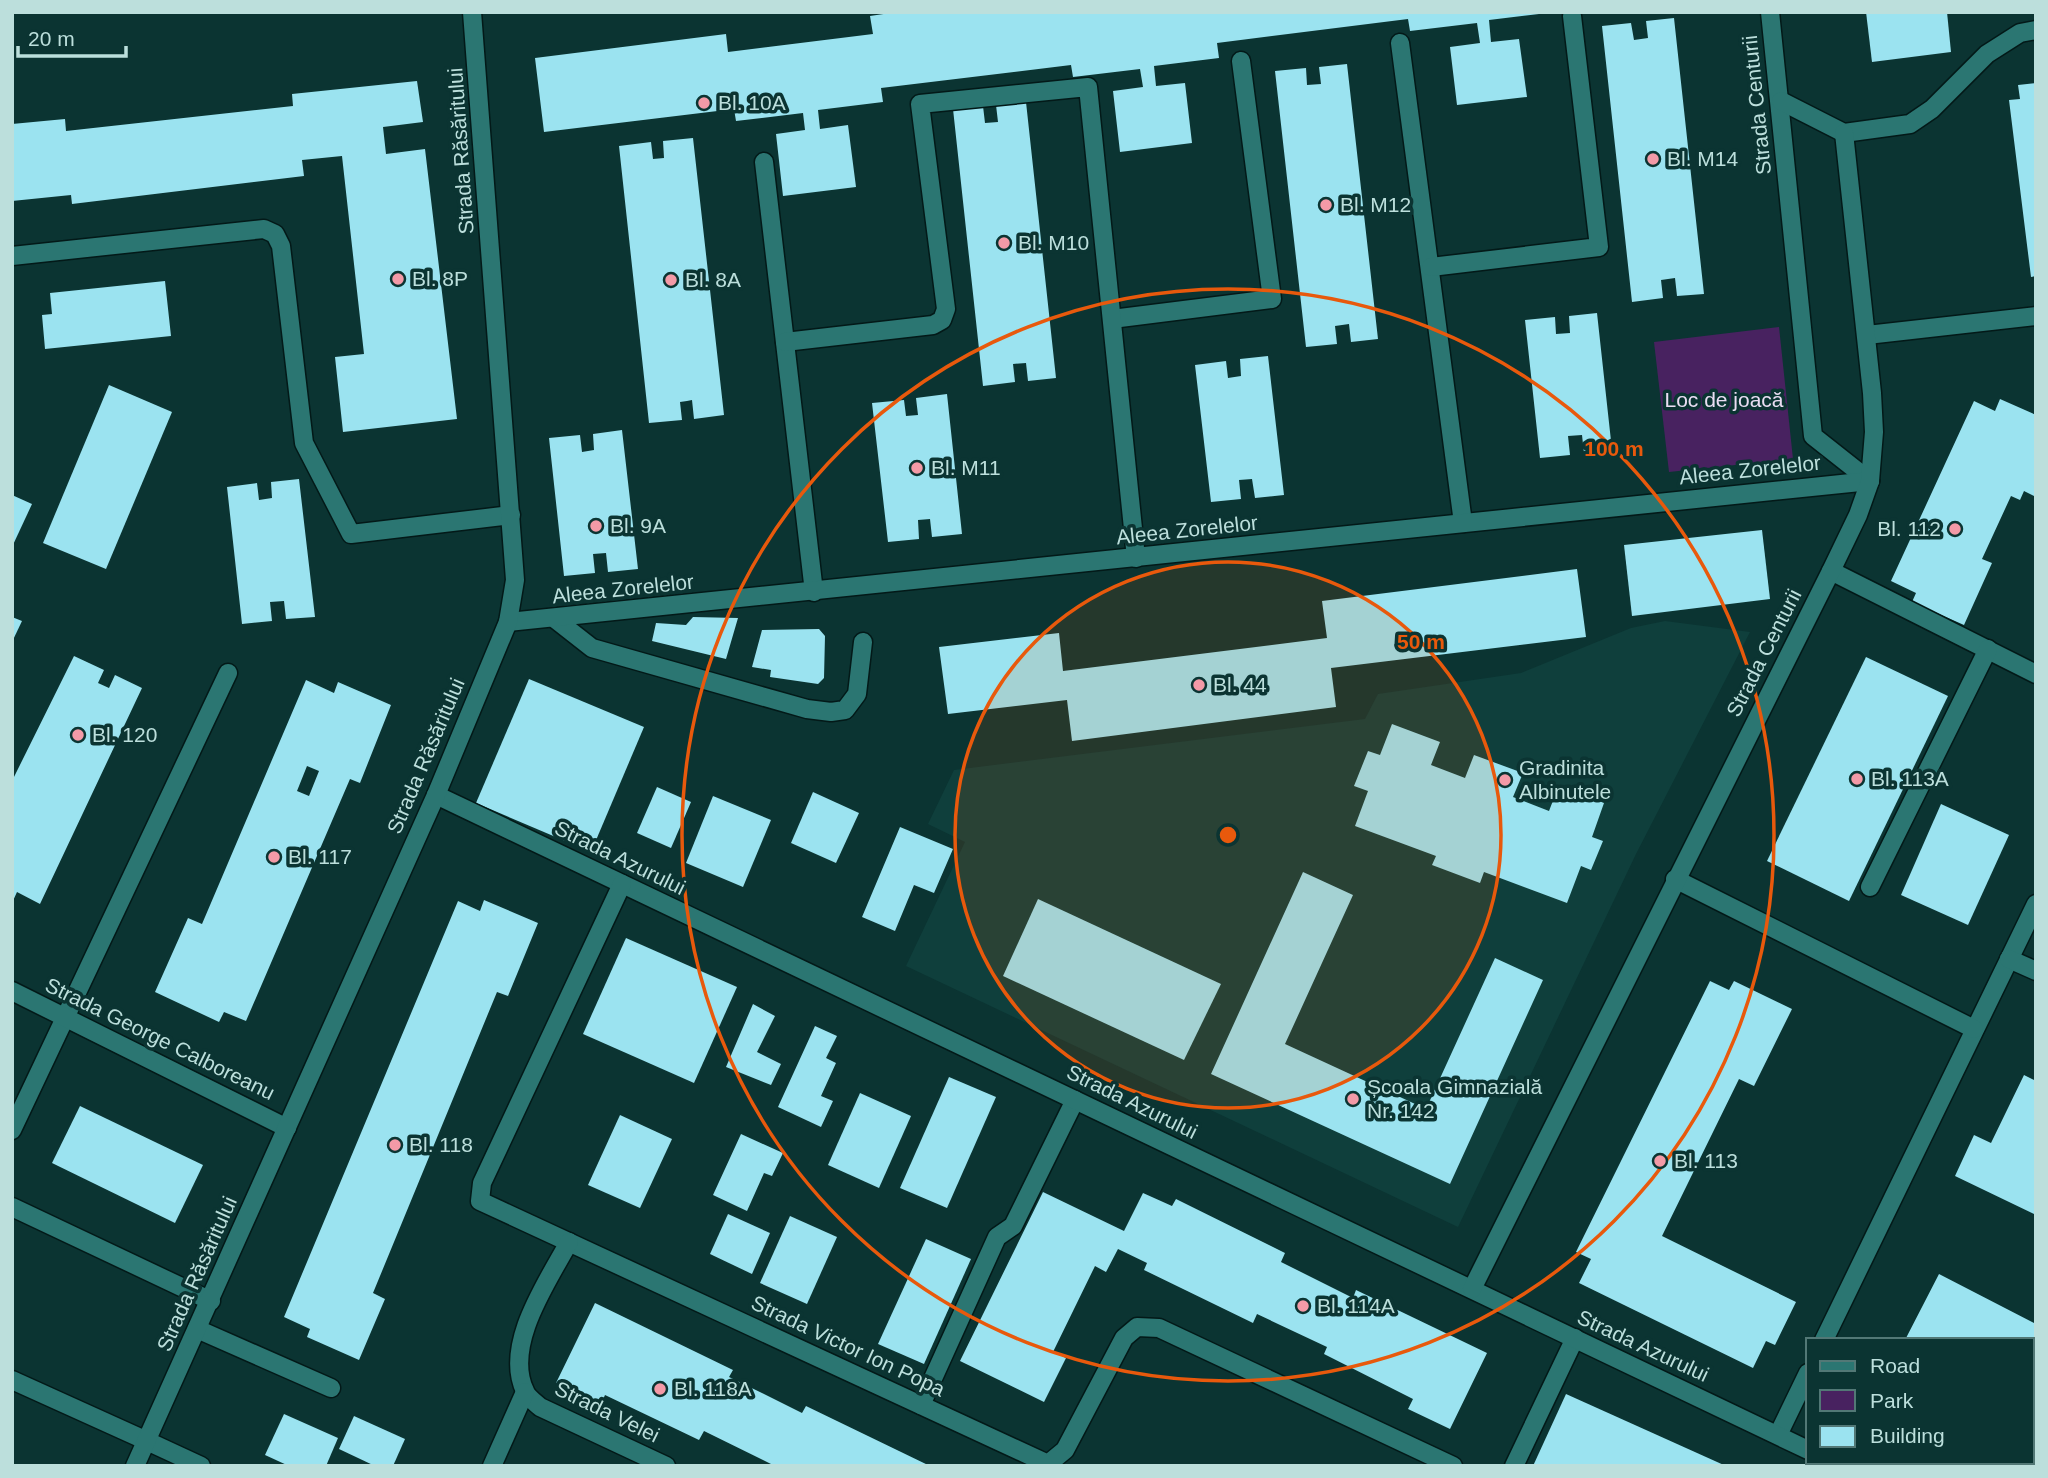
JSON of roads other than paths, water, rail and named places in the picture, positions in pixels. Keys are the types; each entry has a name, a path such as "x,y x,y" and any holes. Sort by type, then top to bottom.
{"street":[{"name":"Strada Răsăritului","path":"135,1466 436,795 508,622 515,580 472,12"},
{"name":"Strada Centurii","path":"1472,1290 1831,571 1858,515 1870,481 1813,436 1770,12"},
{"path":"1430,267 1599,247 1572,16"},
{"path":"1781,101 1844,133 1910,124 1932,109 1987,54 2020,33 2036,30"},
{"path":"1400,43 1463,523"},
{"path":"1112,318 1272,299 1241,61"},
{"path":"785,342 933,324 942,320 946,309 920,104 1088,87 1136,558"},
{"path":"1844,133 1867,335 1874,432 1870,481"},
{"path":"764,162 814,592"},
{"path":"12,256 264,229 275,234 281,246 304,443 351,534 511,515"},
{"path":"1867,335 2036,316"},
{"name":"Aleea Zorelelor","path":"508,622 1870,481"},
{"path":"1831,571 2036,674"},
{"path":"555,619 593,648 807,709 831,712 845,710 857,694 863,642"},
{"path":"1870,887 1988,649"},
{"path":"12,1130 228,673"},
{"name":"Strada Azurului","path":"436,795 1806,1449"},
{"path":"1675,879 1974,1029"},
{"name":"Strada Victor Ion Popa","path":"622,884 482,1183 480,1201 921,1405 1028,1461 1048,1464 1065,1450 1124,1338 1137,1327 1158,1328 1453,1466"},
{"path":"1825,1338 2036,904"},
{"path":"2009,959 2036,971"},
{"name":"Strada George Calboreanu","path":"12,991 287,1128"},
{"path":"921,1405 997,1237 1013,1226 1075,1100"},
{"path":"12,1207 211,1301"},
{"name":"Strada Velei","path":"569,1242 526,1323 520,1361 525,1392 540,1407 666,1466"},
{"path":"198,1329 331,1388"},
{"path":"1514,1466 1575,1338"},
{"path":"1778,1436 1806,1377"},
{"path":"12,1380 201,1466"},
{"path":"492,1466 525,1392"}],"place":[{"name":"Bl. 10A","path":"704,103"},
{"name":"Bl. M14","path":"1653,159"},
{"name":"Bl. M12","path":"1326,205"},
{"name":"Bl. M10","path":"1004,243"},
{"name":"Bl. 8P","path":"398,279"},
{"name":"Bl. 8A","path":"671,280"},
{"name":"Bl. M11","path":"917,468"},
{"name":"Bl. 9A","path":"596,526"},
{"name":"Bl. 112","path":"1955,529"},
{"name":"Bl. 44","path":"1199,685"},
{"name":"Bl. 120","path":"78,735"},
{"name":"Bl. 113A","path":"1857,779"},
{"name":"Gradinita Albinutele","path":"1505,780"},
{"name":"Bl. 117","path":"274,857"},
{"name":"Școala Gimnazială Nr. 142","path":"1353,1099"},
{"name":"Bl. 118","path":"395,1145"},
{"name":"Bl. 113","path":"1660,1161"},
{"name":"Bl. 114A","path":"1303,1306"},
{"name":"Bl. 118A","path":"660,1389"}],"park label":[{"name":"Loc de joacă","path":"1724,400"}]}
